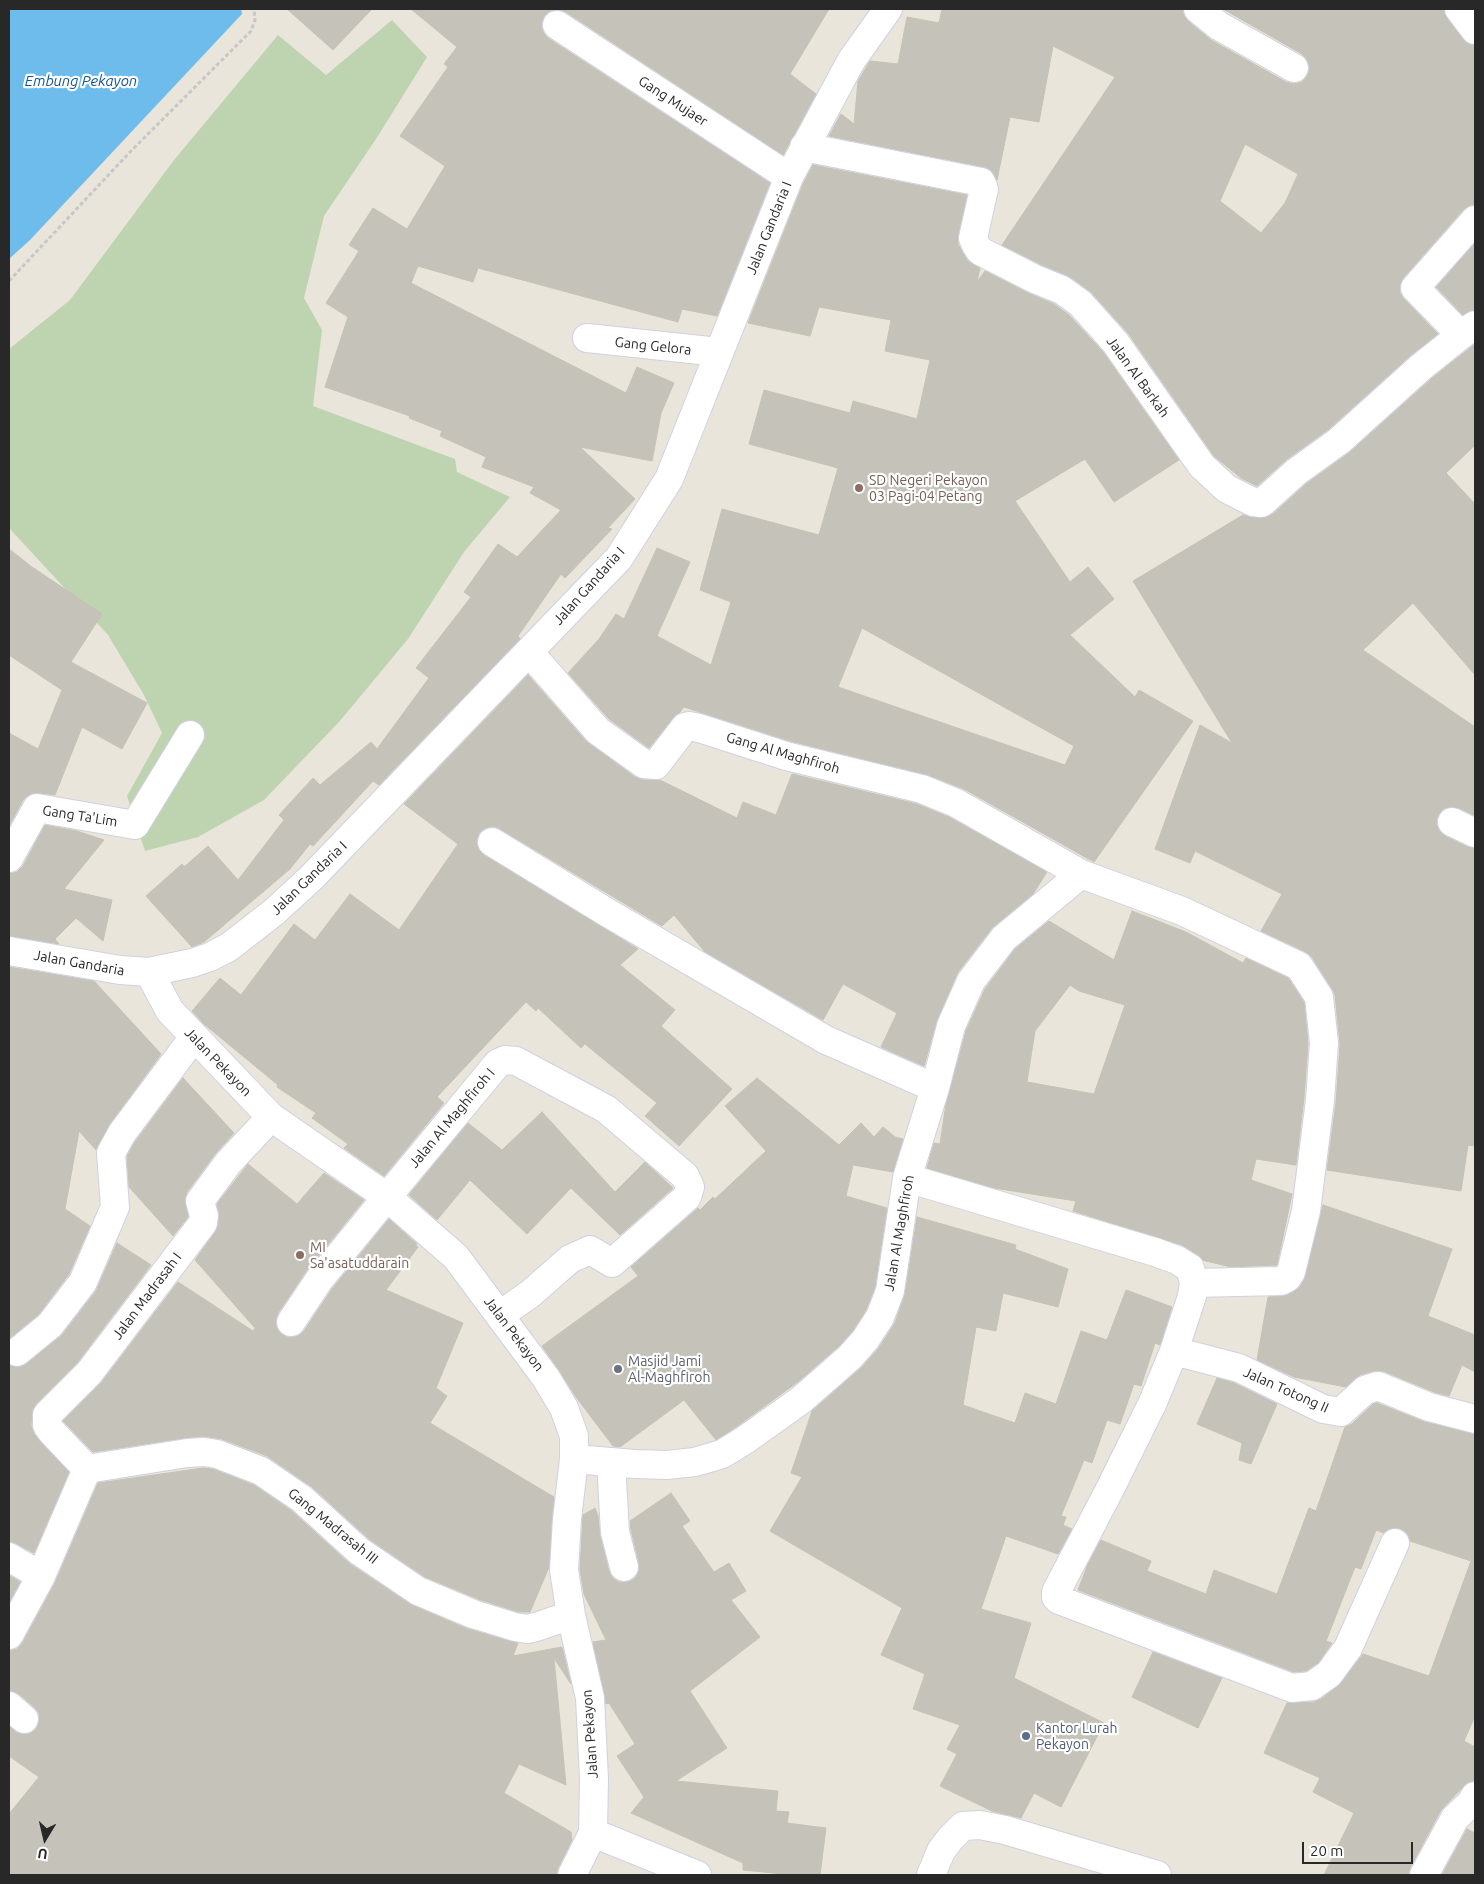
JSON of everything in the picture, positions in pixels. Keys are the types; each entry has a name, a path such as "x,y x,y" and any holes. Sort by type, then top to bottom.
{"street":[{"name":"Jalan Gandaria I","path":"149,972 192,963 210,957 229,947 274,912 312,878 619,558 669,479 789,177 851,60 888,9"},
{"path":"1198,9 1219,26 1294,68"},
{"path":"1459,9 1475,30"},
{"name":"Gang Mujaer","path":"557,25 789,177"},
{"name":"Jalan Al Barkah","path":"804,147 981,182 984,189 974,238 980,250 1035,279 1062,290 1080,303 1115,342 1202,466 1226,489 1253,502 1261,503 1264,501 1296,472 1339,441 1420,366 1468,330"},
{"path":"1468,330 1415,288 1475,220"},
{"name":"Gang Gelora","path":"587,338 720,352"},
{"name":"Gang Al Maghfiroh","path":"529,652 598,731 644,764 656,764 685,727 700,728 786,756 922,788 956,803 1081,874"},
{"name":"Gang Ta'Lim","path":"9,858 37,808 135,825 190,734"},
{"path":"492,842 608,913 826,1040 935,1088"},
{"path":"1081,874 1182,911 1299,966 1319,997 1324,1043 1320,1100 1306,1211 1291,1272 1287,1278 1281,1281 1194,1282"},
{"name":"Jalan Al Maghfiroh","path":"574,1459 666,1465 695,1462 722,1454 801,1400 850,1357 865,1340 880,1317 890,1291 906,1178 935,1088 951,1026 971,981 1004,938 1081,874"},
{"name":"Jalan Gandaria","path":"9,951 120,970 149,972"},
{"name":"Jalan Pekayon","path":"149,972 170,1012 270,1117 387,1197 456,1257 546,1378 564,1408 574,1436 574,1459 564,1546 564,1570 571,1615 590,1698 594,1779 592,1833"},
{"path":"17,1352 50,1325 83,1282 115,1207 112,1153 122,1133 194,1036"},
{"name":"Jalan Al Maghfiroh I","path":"387,1197 498,1064 505,1060 516,1061 606,1109 685,1176 690,1187 687,1197 612,1263 590,1250 570,1259 530,1294 500,1315"},
{"name":"Jalan Madrasah I","path":"87,1469 51,1431 47,1425 48,1415 89,1373 203,1222 204,1216 200,1201 228,1163 270,1117"},
{"path":"906,1178 1177,1260 1190,1268 1194,1282 1192,1296 1174,1351 1153,1402 1119,1472 1056,1592 1056,1597 1059,1600 1292,1688 1312,1686 1329,1674 1348,1648 1395,1543"},
{"path":"291,1322 319,1280 387,1197"},
{"name":"Jalan Totong II","path":"1174,1351 1239,1368 1323,1409 1341,1412 1365,1390 1378,1386 1429,1407 1475,1419"},
{"name":"Gang Madrasah III","path":"87,1469 187,1453 204,1452 217,1454 261,1471 302,1499 360,1551 418,1591 473,1614 521,1628 536,1627 571,1615"},
{"path":"611,1462 615,1532 624,1567"},
{"path":"9,1634 41,1576 87,1469"},
{"path":"9,1557 41,1576"},
{"path":"1424,1875 1455,1818 1471,1803 1475,1796"},
{"path":"931,1875 941,1851 950,1839 963,1826 980,1825 1005,1830 1157,1875"},
{"path":"572,1875 592,1833 697,1875"}],"path":[{"path":"9,281 129,153 251,31 255,20 254,9"}],"green space":[{"path":"392,20 427,57 378,136 324,216 304,298 322,330 313,406 455,459 457,472 510,497 464,552 408,639 339,722 264,800 198,837 145,851 127,796 162,733 144,695 108,635 9,528 9,349 70,300 174,160 278,35 326,75"}],"water":[{"name":"Embung Pekayon","path":"9,9 241,9 242,14 30,240 9,259"}],"building":[{"path":"287,9 372,9 333,50"},
{"path":"411,9 557,9 550,11 544,16 541,25 543,32 548,38 770,183 717,316 682,309 678,322 478,268 473,282 418,266 411,283 626,393 637,367 674,383 661,413 652,461 580,447 635,499 608,528 612,529 565,578 561,574 518,636 520,639 379,785 373,781 313,846 310,844 290,869 204,942 192,947 146,896 182,864 184,867 208,846 238,880 284,820 279,815 313,778 320,785 371,742 377,749 429,678 416,668 471,597 464,592 498,544 517,557 561,510 530,493 534,487 482,467 486,457 440,436 442,431 409,418 410,416 325,387 348,317 326,303 359,251 349,245 373,208 407,229 445,166 400,136 448,67 444,64 457,47"},
{"path":"557,9 829,9 790,74 816,94 783,155 566,12"},
{"path":"942,9 1183,9 1188,21 1211,40 1286,82 1294,84 1302,82 1310,68 1302,54 1223,9 1444,9 1447,18 1463,39 1469,44 1475,45 1475,205 1470,205 1463,210 1403,278 1400,285 1400,293 1404,299 1438,334 1411,355 1329,429 1287,459 1257,486 1241,478 1214,456 1128,333 1091,292 1068,276 1002,245 1115,77 1053,46 1039,122 1010,117 997,180 991,170 984,167 829,136 841,114 854,124 858,81 870,61 898,64 907,17 939,23","holes":["1245,144 1298,174 1285,203 1261,233 1220,201"]},
{"path":"813,165 967,195 958,235 958,244 967,260 980,268 977,282 985,271 1054,304 1069,315 1103,352 1179,460 1114,502 1085,459 1015,501 1070,582 1088,567 1114,599 1070,635 1135,697 1139,690 1193,721 1094,862 964,789 928,775 790,741 684,707 649,748 609,719 568,673 599,639 616,614 624,619 657,548 690,562 657,636 711,665 731,602 700,590 722,509 819,535 838,468 749,444 764,390 850,413 853,401 917,419 930,360 885,351 891,320 819,307 810,336 748,323 803,184","holes":["862,628 1074,746 1065,765 838,687"]},
{"path":"1475,243 1475,310 1463,315 1436,287"},
{"path":"1475,344 1475,445 1446,473 1475,504 1475,675 1413,603 1363,650 1475,727 1475,816 1459,808 1450,807 1443,809 1436,823 1439,830 1445,836 1468,847 1475,848 1475,1146 1468,1145 1461,1191 1327,1170 1336,1102 1340,1044 1335,995 1312,957 1306,952 1261,931 1282,894 1195,851 1190,863 1155,849 1200,725 1232,743 1133,581 1243,515 1259,518 1273,514 1306,484 1349,453 1431,379"},
{"path":"9,549 32,567 102,614 71,662 147,703 122,749 82,727 55,795 30,794 23,800 9,826 9,733 38,749 62,690 9,655"},
{"path":"528,675 586,741 635,777 643,780 660,780 737,818 743,802 776,815 792,774 917,804 949,817 1047,872 1033,894 992,928 958,972 937,1020 924,1066 881,1047 897,1013 843,984 823,1020 705,952 674,915 662,926 493,826 485,828 479,833 476,842 479,850 484,855 638,949 620,965 675,1010 661,1026 732,1089 679,1146 645,1116 657,1103 585,1044 581,1048 538,1008 536,1011 526,1002 437,1097 444,1103 384,1176 344,1148 348,1144 312,1118 316,1113 277,1087 278,1085 204,1024 192,1011 220,978 241,995 294,924 315,940 350,894 399,930 458,844 404,804"},
{"path":"45,825 77,831 104,840 64,889 112,900 103,941 76,918 55,939 59,944 9,936 9,874 17,872 23,866"},
{"path":"1132,911 1186,932 1243,963 1246,958 1288,978 1304,1002 1308,1043 1296,1165 1256,1159 1251,1180 1292,1194 1277,1265 1231,1267 1202,1260 1198,1255 1182,1245 1073,1211 1076,1201 994,1188 927,1168 934,1143 940,1144 946,1104 966,1031 985,989 1015,949 1049,921 1114,960","holes":["1070,985 1079,991 1125,1005 1094,1094 1027,1082 1035,1031"]},
{"path":"9,967 94,981 161,1054 110,1124 96,1150 79,1131 65,1209 90,1226 69,1274 39,1314 9,1339"},
{"path":"183,1078 234,1133 215,1154 187,1192 185,1199 188,1217 173,1236 129,1187 127,1156 135,1142"},
{"path":"757,1078 839,1145 861,1123 874,1137 883,1127 895,1137 903,1139 893,1172 853,1165 846,1196 887,1208 875,1287 866,1310 853,1331 839,1346 799,1381 716,1440 684,1400 620,1447 613,1446 576,1397 542,1346 638,1276 631,1267 698,1208 700,1210 713,1197 715,1199 766,1151 725,1106"},
{"path":"542,1112 615,1192 645,1162 673,1188 620,1235 571,1188 527,1234 470,1180 437,1220 409,1195 468,1123 502,1150"},
{"path":"248,1164 297,1204 324,1173 364,1200 307,1270 278,1313 277,1328 283,1335 290,1338 298,1336 304,1331 332,1289 389,1219 417,1244 415,1245 418,1247 386,1290 463,1323 436,1388 447,1396 430,1423 554,1497 549,1567 530,1612 519,1612 478,1599 425,1577 369,1539 312,1487 267,1456 222,1439 203,1436 93,1452 63,1421 101,1383 178,1282 253,1331 255,1328 195,1260 218,1226 219,1212 217,1204"},
{"path":"1323,1205 1452,1249 1428,1316 1475,1335 1475,1372 1462,1365 1449,1396 1434,1392 1383,1371 1373,1371 1360,1375 1346,1387 1294,1377 1257,1360 1268,1297 1288,1295 1300,1287 1304,1280"},
{"path":"917,1217 1016,1245 1015,1249 1068,1269 1058,1307 1003,1293 996,1331 976,1327 963,1405 1015,1423 1025,1393 1056,1404 1081,1331 1107,1340 1126,1290 1172,1307 1160,1345 1155,1343 1141,1386 1134,1384 1120,1424 1107,1420 1092,1463 1084,1460 1061,1516 1066,1517 1063,1525 1072,1529 1058,1554 1006,1536 981,1609 1031,1623 1014,1678 1104,1723 1061,1807 1034,1793 1021,1818 992,1811 940,1786 957,1754 947,1749 960,1725 913,1709 925,1674 881,1655 902,1608 770,1531 802,1477 791,1473 812,1411 862,1367 878,1349 895,1323 905,1294"},
{"path":"117,1243 151,1265 77,1363 36,1404 32,1414 31,1425 34,1434 69,1472 34,1553 9,1541 9,1365 19,1367 26,1364 62,1335 96,1291"},
{"path":"1217,1378 1234,1383 1277,1404 1251,1464 1239,1460 1242,1443 1197,1424"},
{"path":"1377,1403 1425,1422 1475,1434 1475,1716 1464,1741 1475,1747 1475,1776 1473,1781 1467,1783 1441,1810 1408,1875 1324,1875 1354,1813 1313,1792 1320,1778 1264,1753 1287,1703 1314,1702 1321,1699 1341,1683 1363,1654 1429,1676 1471,1561 1410,1541 1407,1533 1401,1529 1393,1528 1384,1533 1376,1530 1361,1569 1355,1567 1326,1641 1332,1643 1318,1663 1306,1671 1294,1672 1078,1590 1088,1564 1101,1540 1151,1561 1147,1571 1206,1594 1214,1570 1277,1594 1309,1508 1316,1511 1345,1427 1352,1424 1373,1404"},
{"path":"203,1468 213,1469 254,1485 292,1511 350,1564 412,1605 468,1629 518,1643 513,1656 562,1647 571,1684 554,1658 566,1785 519,1764 504,1793 571,1832 572,1840 556,1875 9,1875 9,1814 39,1777 9,1756 9,1726 21,1734 29,1734 35,1730 39,1721 39,1713 19,1694 9,1691 9,1651 17,1649 23,1642 55,1583 98,1483"},
{"path":"671,1493 690,1521 682,1526 714,1572 729,1563 746,1591 731,1600 760,1637 690,1691 727,1748 676,1781 778,1791 776,1811 789,1812 787,1823 826,1828 820,1875 794,1875 743,1870 743,1863 631,1813 644,1797 617,1756 635,1744 609,1703 606,1704 593,1642 606,1640 584,1594 580,1569 583,1515 595,1508 609,1571 613,1578 619,1582 627,1582 635,1578 639,1571 630,1521"},
{"path":"9,1575 20,1582 9,1603"},
{"path":"1153,1652 1222,1678 1198,1728 1132,1697"},
{"path":"1467,1829 1475,1833 1475,1875 1442,1875"}],"place":[{"name":"SD Negeri Pekayon 03 Pagi-04 Petang","path":"859,488"},
{"name":"MI Sa'asatuddarain","path":"300,1255"},
{"name":"Masjid Jami Al-Maghfiroh","path":"618,1369"},
{"name":"Kantor Lurah Pekayon","path":"1026,1736"}]}
